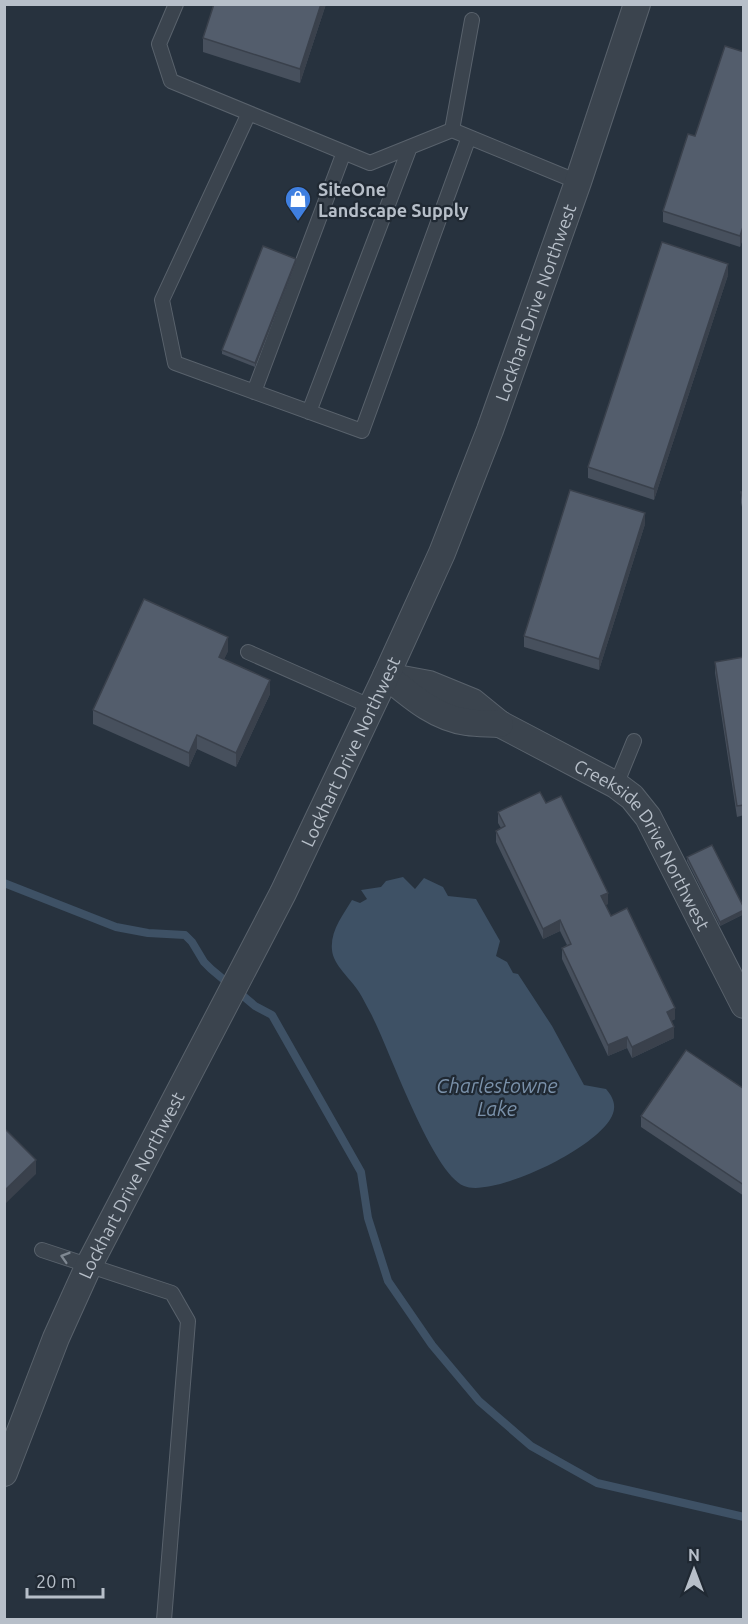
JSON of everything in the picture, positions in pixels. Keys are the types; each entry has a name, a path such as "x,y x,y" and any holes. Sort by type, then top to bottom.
{"street":[{"name":"Lockhart Drive Northwest","path":"4,1473 52,1347 90,1264 283,892 372,707 441,553 490,430 578,182 637,4"},
{"name":"Creekside Drive Northwest","path":"386,676 418,703 465,722 500,724 616,784 632,797 648,817 744,1005"}],"lane":[{"path":"176,4 159,44 171,81 370,163 452,130 578,182"},
{"path":"452,130 472,21"},
{"path":"249,113 162,300 175,363 362,431 469,137"},
{"path":"309,412 410,147"},
{"path":"254,392 344,152"},
{"path":"248,652 372,707"},
{"path":"616,784 634,741"},
{"path":"42,1250 172,1293 188,1321 164,1620"}],"water":[{"name":"Charlestowne Lake","path":"403,877 415,889 424,878 443,887 448,896 476,899 500,941 496,956 507,962 513,973 518,974 552,1026 584,1085 606,1089 611,1096 614,1109 608,1123 573,1152 523,1176 479,1188 464,1186 451,1176 438,1158 412,1107 370,1012 359,992 336,961 332,950 335,930 352,900 360,903 367,899 361,890 381,887 386,881"}],"building":[{"path":"214,4 321,4 300,69 203,38"},
{"path":"725,46 744,52 744,224 740,236 663,211 688,134 695,136"},
{"path":"662,242 728,264 654,489 588,467"},
{"path":"263,246 296,259 255,363 222,350"},
{"path":"570,490 645,513 599,659 524,636"},
{"path":"144,599 228,637 219,657 270,680 236,753 197,735 189,753 93,710"},
{"path":"744,657 744,805 737,806 715,662"},
{"path":"540,792 546,803 561,796 608,893 601,896 611,916 627,908 675,1008 667,1012 674,1027 632,1047 627,1037 608,1045 562,948 571,944 560,920 543,929 496,831 505,826 498,812"},
{"path":"712,845 744,908 720,922 687,857"},
{"path":"686,1050 744,1089 744,1185 641,1116"},
{"path":"4,1128 36,1160 4,1191"}],"waterway":[{"path":"4,883 116,927 148,933 185,935 211,969 255,1006 272,1015 361,1172 368,1218 388,1281 432,1345 479,1401 531,1446 597,1483 744,1517"}],"place":[{"name":"SiteOne Landscape Supply","path":"298,222"}]}
